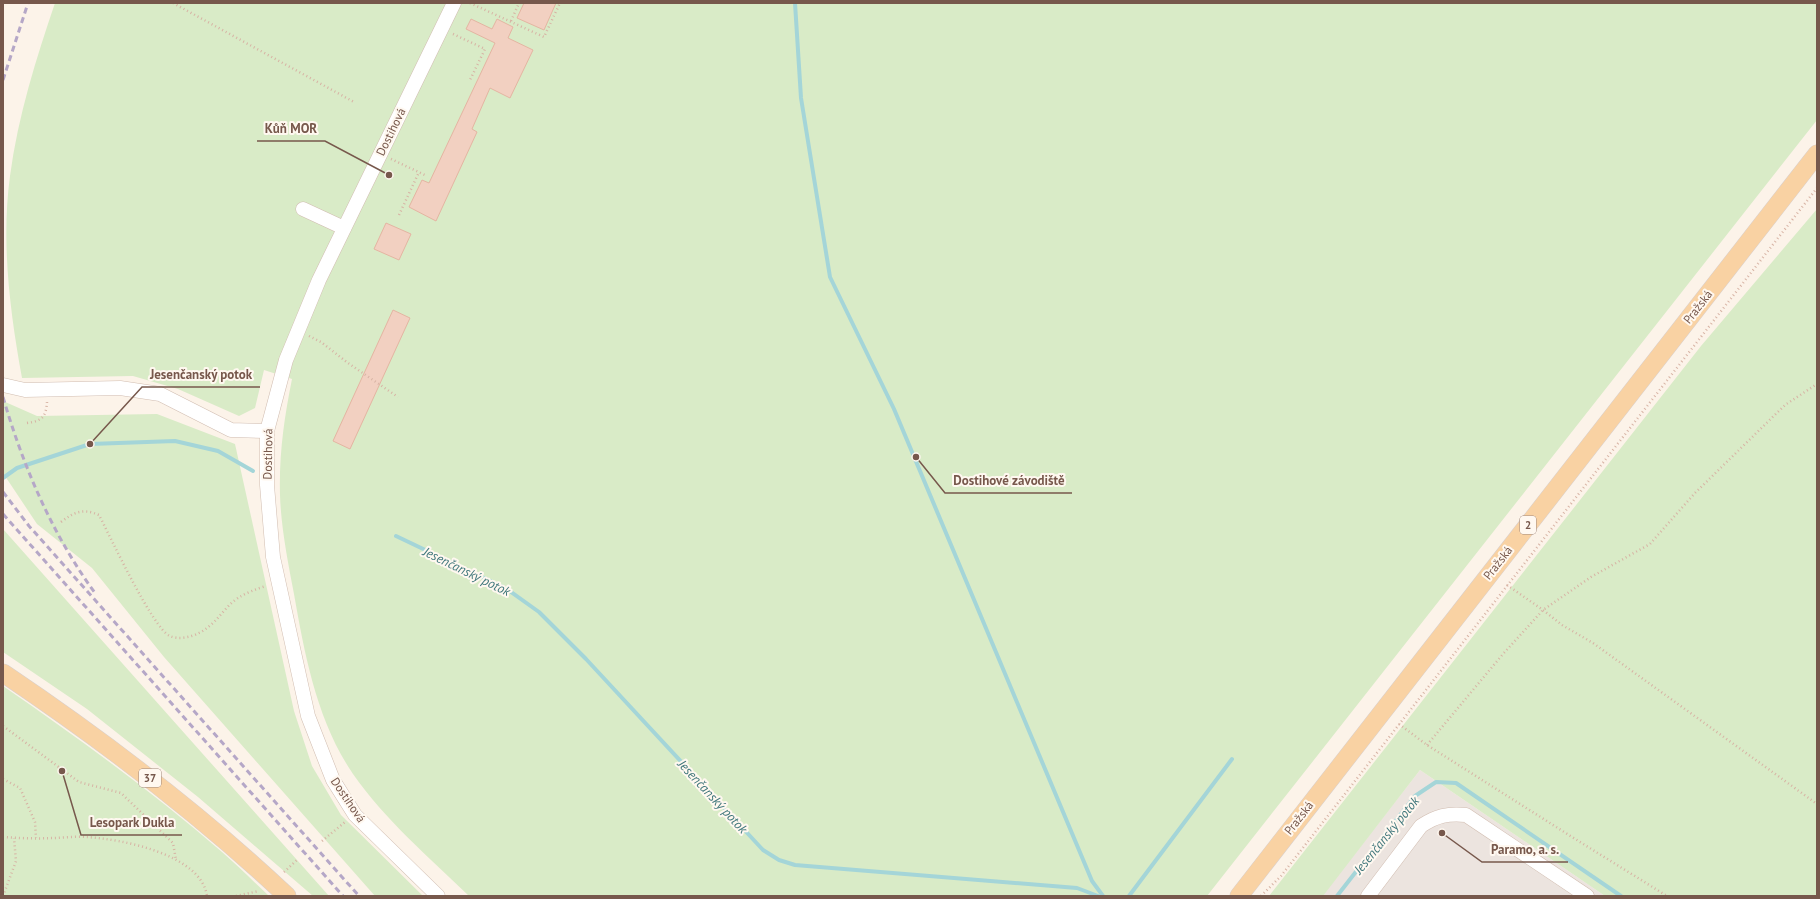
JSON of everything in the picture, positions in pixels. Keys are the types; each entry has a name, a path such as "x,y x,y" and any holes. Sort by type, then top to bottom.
{"main road":[{"name":"Pražská","path":"1239,896 1817,154"},
{"name":"37","path":"3,674 61,712 166,791 218,834 287,896"}],"street":[{"name":"Dostihová","path":"438,896 355,815 333,780 308,716 273,557 267,485 267,431 286,360 319,280 454,3"},
{"path":"303,209 344,228"},
{"path":"3,385 25,390 120,388 160,394 231,430 267,431"},
{"path":"1368,896 1421,826 1432,819 1453,813 1466,815 1587,896"}],"path":[{"path":"173,3 354,102"},
{"path":"470,3 544,37 560,3"},
{"path":"510,22 519,3"},
{"path":"449,32 485,49 470,80"},
{"path":"388,157 427,176"},
{"path":"399,215 419,172"},
{"path":"1261,896 1281,876 1817,188"},
{"path":"298,331 321,342 348,364 398,396"},
{"path":"1427,745 1503,654 1543,610 1591,577 1650,544 1695,493 1785,404 1817,384"},
{"path":"27,423 38,421 46,413 48,390"},
{"path":"61,522 75,513 88,510 99,515 145,604 155,621 169,636 181,638 198,634 214,624 237,599 256,589 278,583"},
{"path":"1507,585 1562,625 1593,642 1817,804"},
{"path":"1399,724 1427,745 1667,896"},
{"path":"3,726 79,782 121,793 173,843 176,860"},
{"path":"3,779 20,788 35,822 36,838"},
{"path":"322,841 355,815"},
{"path":"3,837 36,838 85,836 138,844 184,863 199,876 207,890 208,896"},
{"path":"3,896 16,862 14,838"},
{"path":"284,872 297,860"},
{"path":"236,896 265,890"}],"shaded area":[{"path":"1420,770 1605,896 1322,896"}],"green space":[{"path":"55,3 1817,3 1817,120 1207,896 469,896 393,823 366,791 353,774 341,754 321,710 303,641 285,545 282,520 280,495 281,451 284,422 292,379 264,370 255,408 239,416 178,389 133,376 22,378 8,277 6,227 7,201 13,154 23,110"},
{"path":"1817,209 1817,896 1605,896 1420,770 1323,896 1269,896 1701,346"},
{"path":"3,401 37,416 157,414 235,444 294,711 312,766 341,815 423,896 375,896 164,657 92,568 37,524 3,473"},
{"path":"3,529 329,896 313,896 198,797 87,709 3,652"},
{"path":"3,686 87,746 169,808 222,852 269,896 3,896"}],"building":[{"path":"524,3 556,3 544,30 517,18"},
{"path":"471,19 492,29 497,19 513,27 508,38 533,50 510,98 490,88 472,129 477,132 436,221 409,207 422,180 429,183 495,43 466,29"},
{"path":"386,223 411,234 399,260 374,249"},
{"path":"393,310 410,318 350,449 333,441"}],"waterway":[{"path":"795,3 801,98 830,277 894,409 1092,881 1103,896"},
{"name":"Jesenčanský potok","path":"3,478 17,468 90,444 175,441 218,451 253,471"},
{"name":"Jesenčanský potok","path":"396,536 507,589 539,612 586,659 763,850 779,860 795,865 1077,888 1098,896"},
{"path":"1129,896 1232,759"},
{"name":"Jesenčanský potok","path":"1337,896 1415,796 1436,782 1456,783 1621,896"}],"railway":[{"path":"3,80 28,3"},
{"path":"3,397 20,448 40,499 65,547 95,593"},
{"path":"3,492 29,526 359,896"},
{"path":"3,514 343,896"}],"place":[{"name":"Kůň MOR","path":"389,175"},
{"name":"Jesenčanský potok","path":"90,444"},
{"name":"Dostihové závodiště","path":"916,457"},
{"name":"Lesopark Dukla","path":"62,771"},
{"name":"Paramo, a. s.","path":"1442,833"}]}
